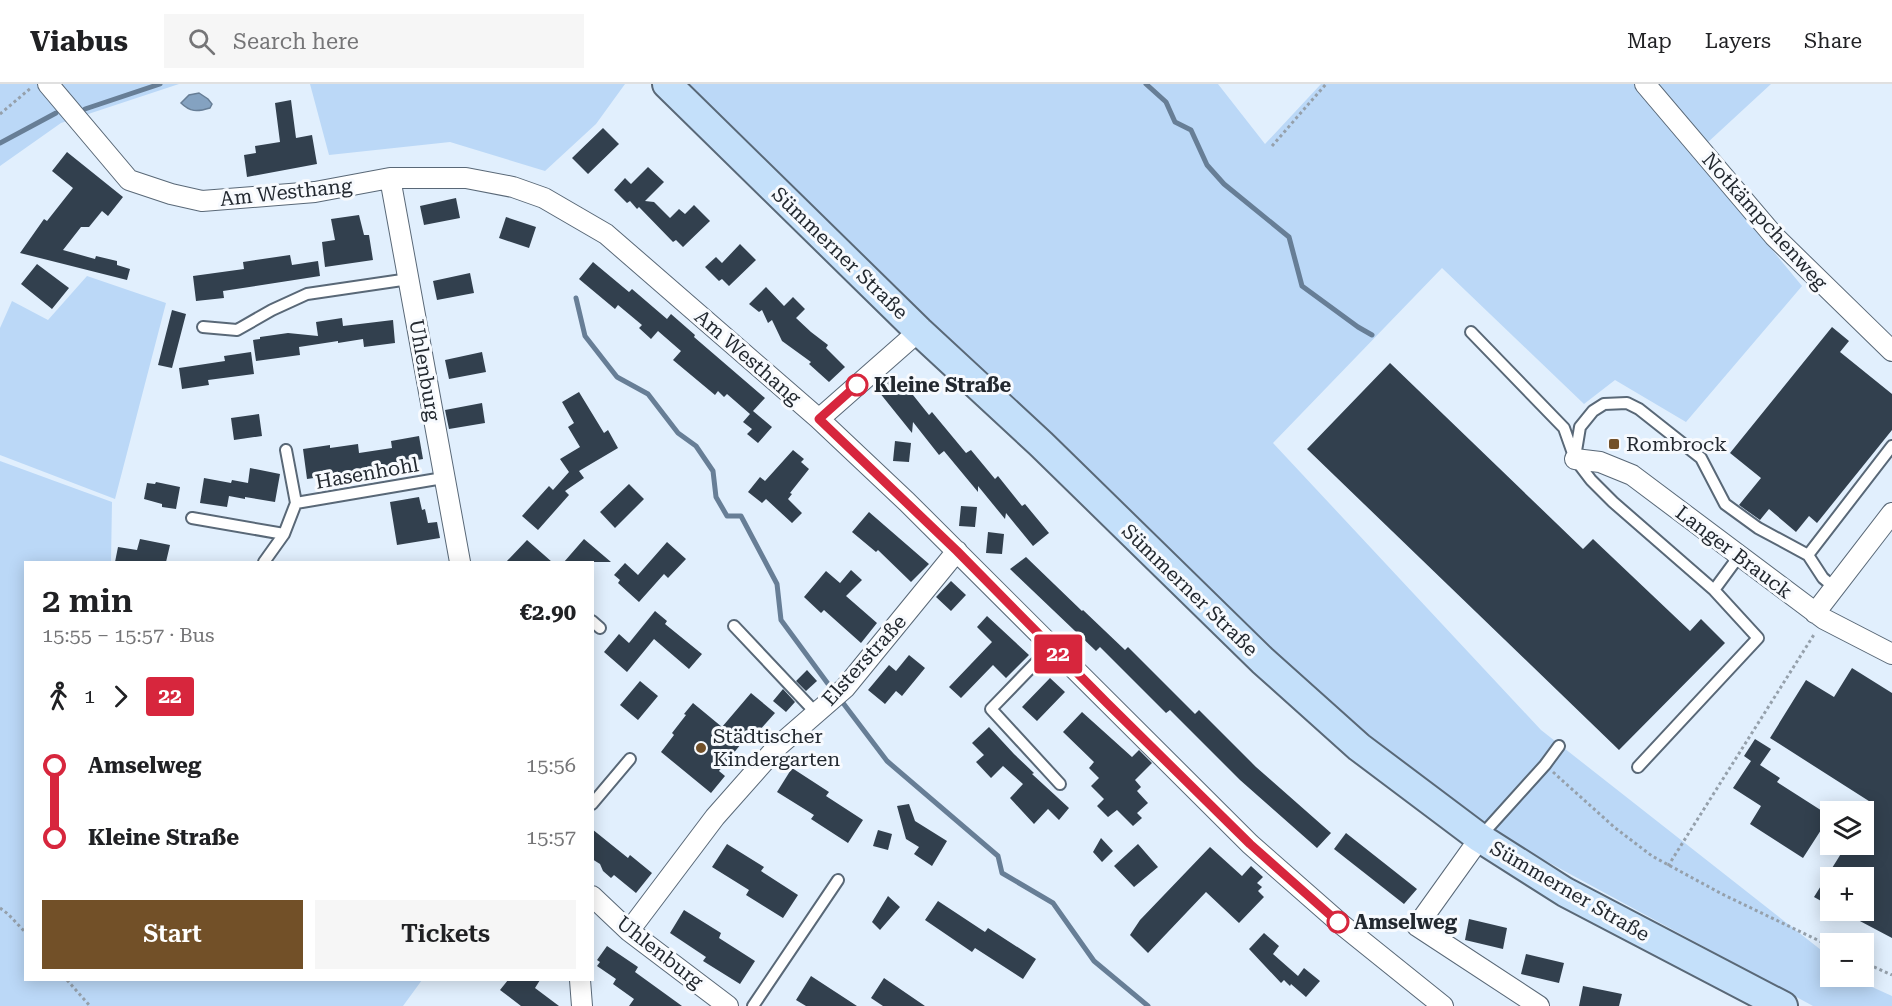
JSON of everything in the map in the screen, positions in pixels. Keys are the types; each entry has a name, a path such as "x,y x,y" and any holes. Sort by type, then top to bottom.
{"main road":[{"name":"Sümmerner Straße","path":"667,84 1263,661 1359,747 1480,837 1565,892 1783,1006"}],"street":[{"name":"Am Westhang","path":"48,84 129,180 171,194 202,201 315,192 390,178 452,177 513,186 562,207 606,234 819,419 957,551 1250,844 1341,924 1443,1006"},
{"name":"Notkämpchenweg","path":"1645,84 1774,236 1892,351"},
{"name":"Uhlenburg","path":"390,178 460,561"},
{"path":"819,419 920,331"},
{"name":"Langer Brauck","path":"1575,459 1600,462 1632,475 1820,616 1892,654"},
{"path":"1820,616 1835,588 1892,513"},
{"name":"Elsterstraße","path":"629,931 715,817 776,748 845,688 957,551"},
{"path":"1480,837 1417,926 1539,1006"},
{"name":"Uhlenburg","path":"594,898 629,931 729,1006"},
{"path":"580,981 582,1006"}],"lane":[{"path":"202,327 237,330 307,294 409,279"},
{"path":"1472,332 1564,428 1575,459 1613,502 1714,590 1758,638 1638,767"},
{"path":"1575,459 1580,427 1593,411 1604,404 1627,403 1639,409 1701,458 1725,504 1758,528 1808,555 1823,578 1835,588"},
{"path":"1808,555 1892,446"},
{"name":"Hasenhohl","path":"265,561 284,534 296,503 286,450"},
{"name":"Hasenhohl","path":"296,503 443,478"},
{"path":"192,518 284,534"},
{"path":"1714,590 1739,556"},
{"path":"734,626 820,710"},
{"path":"1052,647 991,709 1060,784"},
{"path":"1480,837 1545,765 1559,746"},
{"path":"594,802 630,759"},
{"path":"753,1006 838,880"}],"path":[{"path":"0,114 35,84"},
{"path":"1272,146 1326,84"},
{"path":"1668,866 1802,652 1820,616"},
{"path":"1545,765 1614,827 1668,866 1820,941"},
{"path":"0,908 24,931"},
{"path":"1874,967 1892,975"},
{"path":"68,981 90,1006"}],"shaded area":[{"path":"0,84 179,84 61,123 0,166"},
{"path":"310,84 625,84 596,124 545,171 450,142 329,155"},
{"path":"684,84 1218,84 1265,144 1321,84 1771,84 1694,155 1802,286 1686,422 1615,380 1584,404 1442,268 1273,443 1541,730 1820,949 1820,987 1872,987 1892,996 1892,1006 1813,1006 1487,829 1366,742 1279,663"},
{"path":"199,93 212,104 210,108 194,110 181,103 189,95"},
{"path":"87,276 166,303 115,499 0,455 0,328 12,301 48,320"},
{"path":"0,461 112,502 111,561 24,561 24,981 421,981 403,1006 0,1006"}],"building":[{"path":"291,100 296,138 312,135 317,164 247,177 244,155 256,153 255,146 280,142 275,103"},
{"path":"603,128 619,144 588,174 572,158"},
{"path":"67,152 123,197 108,216 102,211 89,227 81,227 63,250 95,259 96,256 117,261 117,265 130,269 127,280 20,253 44,219 47,221 73,188 52,171"},
{"path":"648,167 664,182 645,201 654,202 670,218 679,209 685,214 694,205 710,221 683,247 676,240 673,242 639,207 637,209 630,201 627,203 614,190 625,178 631,184"},
{"path":"456,198 460,218 424,225 420,206"},
{"path":"359,215 364,235 369,235 373,260 325,267 322,242 335,240 331,219"},
{"path":"506,217 536,227 529,248 499,238"},
{"path":"740,244 756,260 729,286 722,279 719,281 705,267 716,257 722,263"},
{"path":"290,255 292,265 318,261 320,276 223,291 224,298 196,301 193,276 244,269 243,262"},
{"path":"593,262 629,292 632,289 667,319 671,314 695,335 694,337 765,398 753,411 772,427 758,443 747,434 752,429 743,422 750,414 727,394 724,397 718,391 715,395 673,360 681,351 658,331 651,339 639,328 642,325 618,305 615,309 579,279"},
{"path":"37,264 69,288 52,309 21,284"},
{"path":"470,273 474,293 437,300 433,281"},
{"path":"766,287 784,306 793,297 805,309 796,318 828,345 826,348 845,367 829,382 809,364 811,362 782,341 772,320 768,323 762,310 759,312 749,304"},
{"path":"172,310 186,314 172,368 158,365"},
{"path":"342,318 343,326 393,320 395,343 364,347 363,339 338,343 338,341 299,347 300,355 256,361 253,340 288,333 318,336 316,322"},
{"path":"1832,327 1849,341 1840,352 1892,394 1892,430 1817,523 1809,516 1796,532 1769,509 1760,520 1739,505 1761,478 1730,453"},
{"path":"251,352 254,374 208,380 209,385 182,389 179,368 225,361 224,356"},
{"path":"482,352 486,372 449,379 445,360"},
{"path":"1390,363 1583,549 1593,539 1690,631 1701,619 1725,643 1619,750 1307,449"},
{"path":"887,378 897,391 905,385 929,415 932,412 966,453 971,450 995,479 998,476 1022,506 1025,504 1049,533 1033,546 1006,513 1005,519 978,486 978,492 944,451 939,455 913,422 912,433 875,387"},
{"path":"579,392 604,433 608,430 618,448 579,471 584,478 565,491 569,495 538,530 522,516 549,486 553,490 569,472 560,459 580,447 568,427 574,423 562,402"},
{"path":"482,403 485,423 449,429 445,410"},
{"path":"259,414 262,436 234,440 231,418"},
{"path":"419,436 423,459 377,469 307,479 303,449 358,444 359,453 392,448 391,441"},
{"path":"895,441 911,443 909,462 893,461"},
{"path":"793,450 804,459 801,462 809,469 790,493 792,494 788,499 802,513 792,523 766,499 762,503 748,492 760,477 765,481"},
{"path":"250,468 280,474 275,502 229,496 227,507 200,503 204,478 231,483 232,480 248,483"},
{"path":"156,482 180,487 176,509 162,507 162,504 144,499 147,483 155,484"},
{"path":"629,484 644,499 615,528 600,512"},
{"path":"419,497 428,523 437,522 440,538 397,545 390,502"},
{"path":"961,506 977,507 975,527 959,526"},
{"path":"869,512 929,564 911,582 878,550 876,552 852,532"},
{"path":"988,532 1004,534 1002,554 986,553"},
{"path":"140,539 170,545 166,561 115,561 118,547 137,550"},
{"path":"584,539 611,562 594,561 565,561"},
{"path":"527,540 551,561 507,561"},
{"path":"667,542 686,559 668,578 664,574 639,602 618,583 620,580 614,575 625,563 638,575"},
{"path":"1026,557 1125,650 1128,647 1195,714 1199,710 1256,767 1331,833 1317,848 1240,780 1170,710 1166,713 1100,647 1096,651 1010,569"},
{"path":"851,570 862,580 846,596 877,623 861,643 824,610 821,613 804,597 826,571 840,583"},
{"path":"951,581 966,595 951,611 936,597"},
{"path":"655,611 667,621 665,624 702,654 689,669 654,639 627,672 604,652 619,634 629,643"},
{"path":"987,616 1029,655 1006,678 993,665 961,698 949,687 992,642 977,627"},
{"path":"909,655 925,668 902,696 896,691 885,704 868,690 889,665 896,671"},
{"path":"1852,668 1892,693 1892,938 1860,921 1874,921 1874,867 1833,867 1840,855 1874,855 1874,801 1869,801 1770,738 1806,680 1834,697"},
{"path":"807,670 817,681 806,691 796,681"},
{"path":"1050,678 1065,692 1037,721 1022,707"},
{"path":"640,681 658,696 638,720 620,705"},
{"path":"783,689 795,702 786,712 773,701"},
{"name":"Städtischer Kindergarten","path":"751,693 775,713 758,732 754,728 719,771 725,776 711,793 661,752 693,703 722,727"},
{"path":"1082,712 1132,757 1139,750 1152,763 1135,780 1141,787 1137,791 1148,803 1137,813 1142,818 1133,826 1117,810 1108,817 1097,806 1104,799 1091,786 1099,778 1089,768 1094,762 1063,732"},
{"path":"989,727 1034,773 1032,774 1069,808 1059,820 1048,809 1034,824 1010,798 1023,784 1003,766 991,778 976,762 984,755 972,743"},
{"path":"1755,739 1771,749 1760,765 1780,778 1777,782 1820,810 1820,832 1803,858 1750,824 1761,806 1733,788 1751,761 1744,756"},
{"path":"792,768 829,792 826,796 863,820 848,843 811,819 814,815 777,792"},
{"path":"909,804 915,821 947,841 932,866 914,854 919,847 906,839 897,806"},
{"path":"878,830 892,834 888,850 873,846"},
{"path":"594,831 628,858 630,855 652,873 636,893 614,875 611,878 603,871 600,864 594,860"},
{"path":"1346,833 1417,889 1404,904 1334,849"},
{"path":"1101,838 1113,851 1102,862 1093,852"},
{"path":"727,844 764,867 761,871 798,895 783,918 746,895 749,890 712,867"},
{"path":"1138,844 1158,867 1134,887 1114,866"},
{"path":"1210,847 1242,876 1251,866 1263,877 1257,883 1262,887 1258,891 1264,897 1239,923 1206,892 1148,953 1130,935 1140,920"},
{"path":"1820,887 1820,900 1814,897"},
{"path":"888,896 900,907 880,930 872,922"},
{"path":"938,901 985,932 988,928 1036,959 1023,979 975,948 972,952 925,920"},
{"path":"684,910 721,933 719,938 755,961 740,984 703,961 706,957 670,933"},
{"path":"1469,919 1507,928 1503,949 1465,940"},
{"path":"1264,933 1279,946 1273,954 1298,976 1304,968 1320,981 1306,997 1284,980 1281,983 1249,949"},
{"path":"607,946 638,967 635,972 682,1006 629,1006 634,999 613,984 616,979 597,966 600,962 597,960"},
{"path":"1526,954 1564,963 1559,983 1521,974"},
{"path":"811,976 857,1006 806,1006 796,1000"},
{"path":"884,978 925,1006 883,1006 871,998"},
{"path":"507,981 539,981 535,988 559,1006 521,1006 500,990"},
{"path":"1583,986 1622,994 1619,1006 1579,1006"}],"waterway":[{"path":"85,109 160,84"},
{"path":"1146,84 1166,102 1175,122 1191,130 1207,165 1224,184 1289,237 1302,286 1372,335"},
{"path":"0,143 56,113"},
{"path":"576,298 585,336 617,377 648,394 678,433 696,446 713,471 716,497 727,516 741,516 777,584 781,620 834,692"},
{"path":"840,699 887,761 998,856 1002,873 1053,903 1094,961 1148,1006"}],"bus line":[{"name":"22","path":"857,385 819,419 957,551 1250,844 1338,922"}],"place":[{"name":"Kleine Straße","path":"857,385"},
{"name":"Rombrock","path":"1614,444"},
{"name":"Städtischer Kindergarten","path":"701,748"},
{"name":"Amselweg","path":"1338,922"}]}
